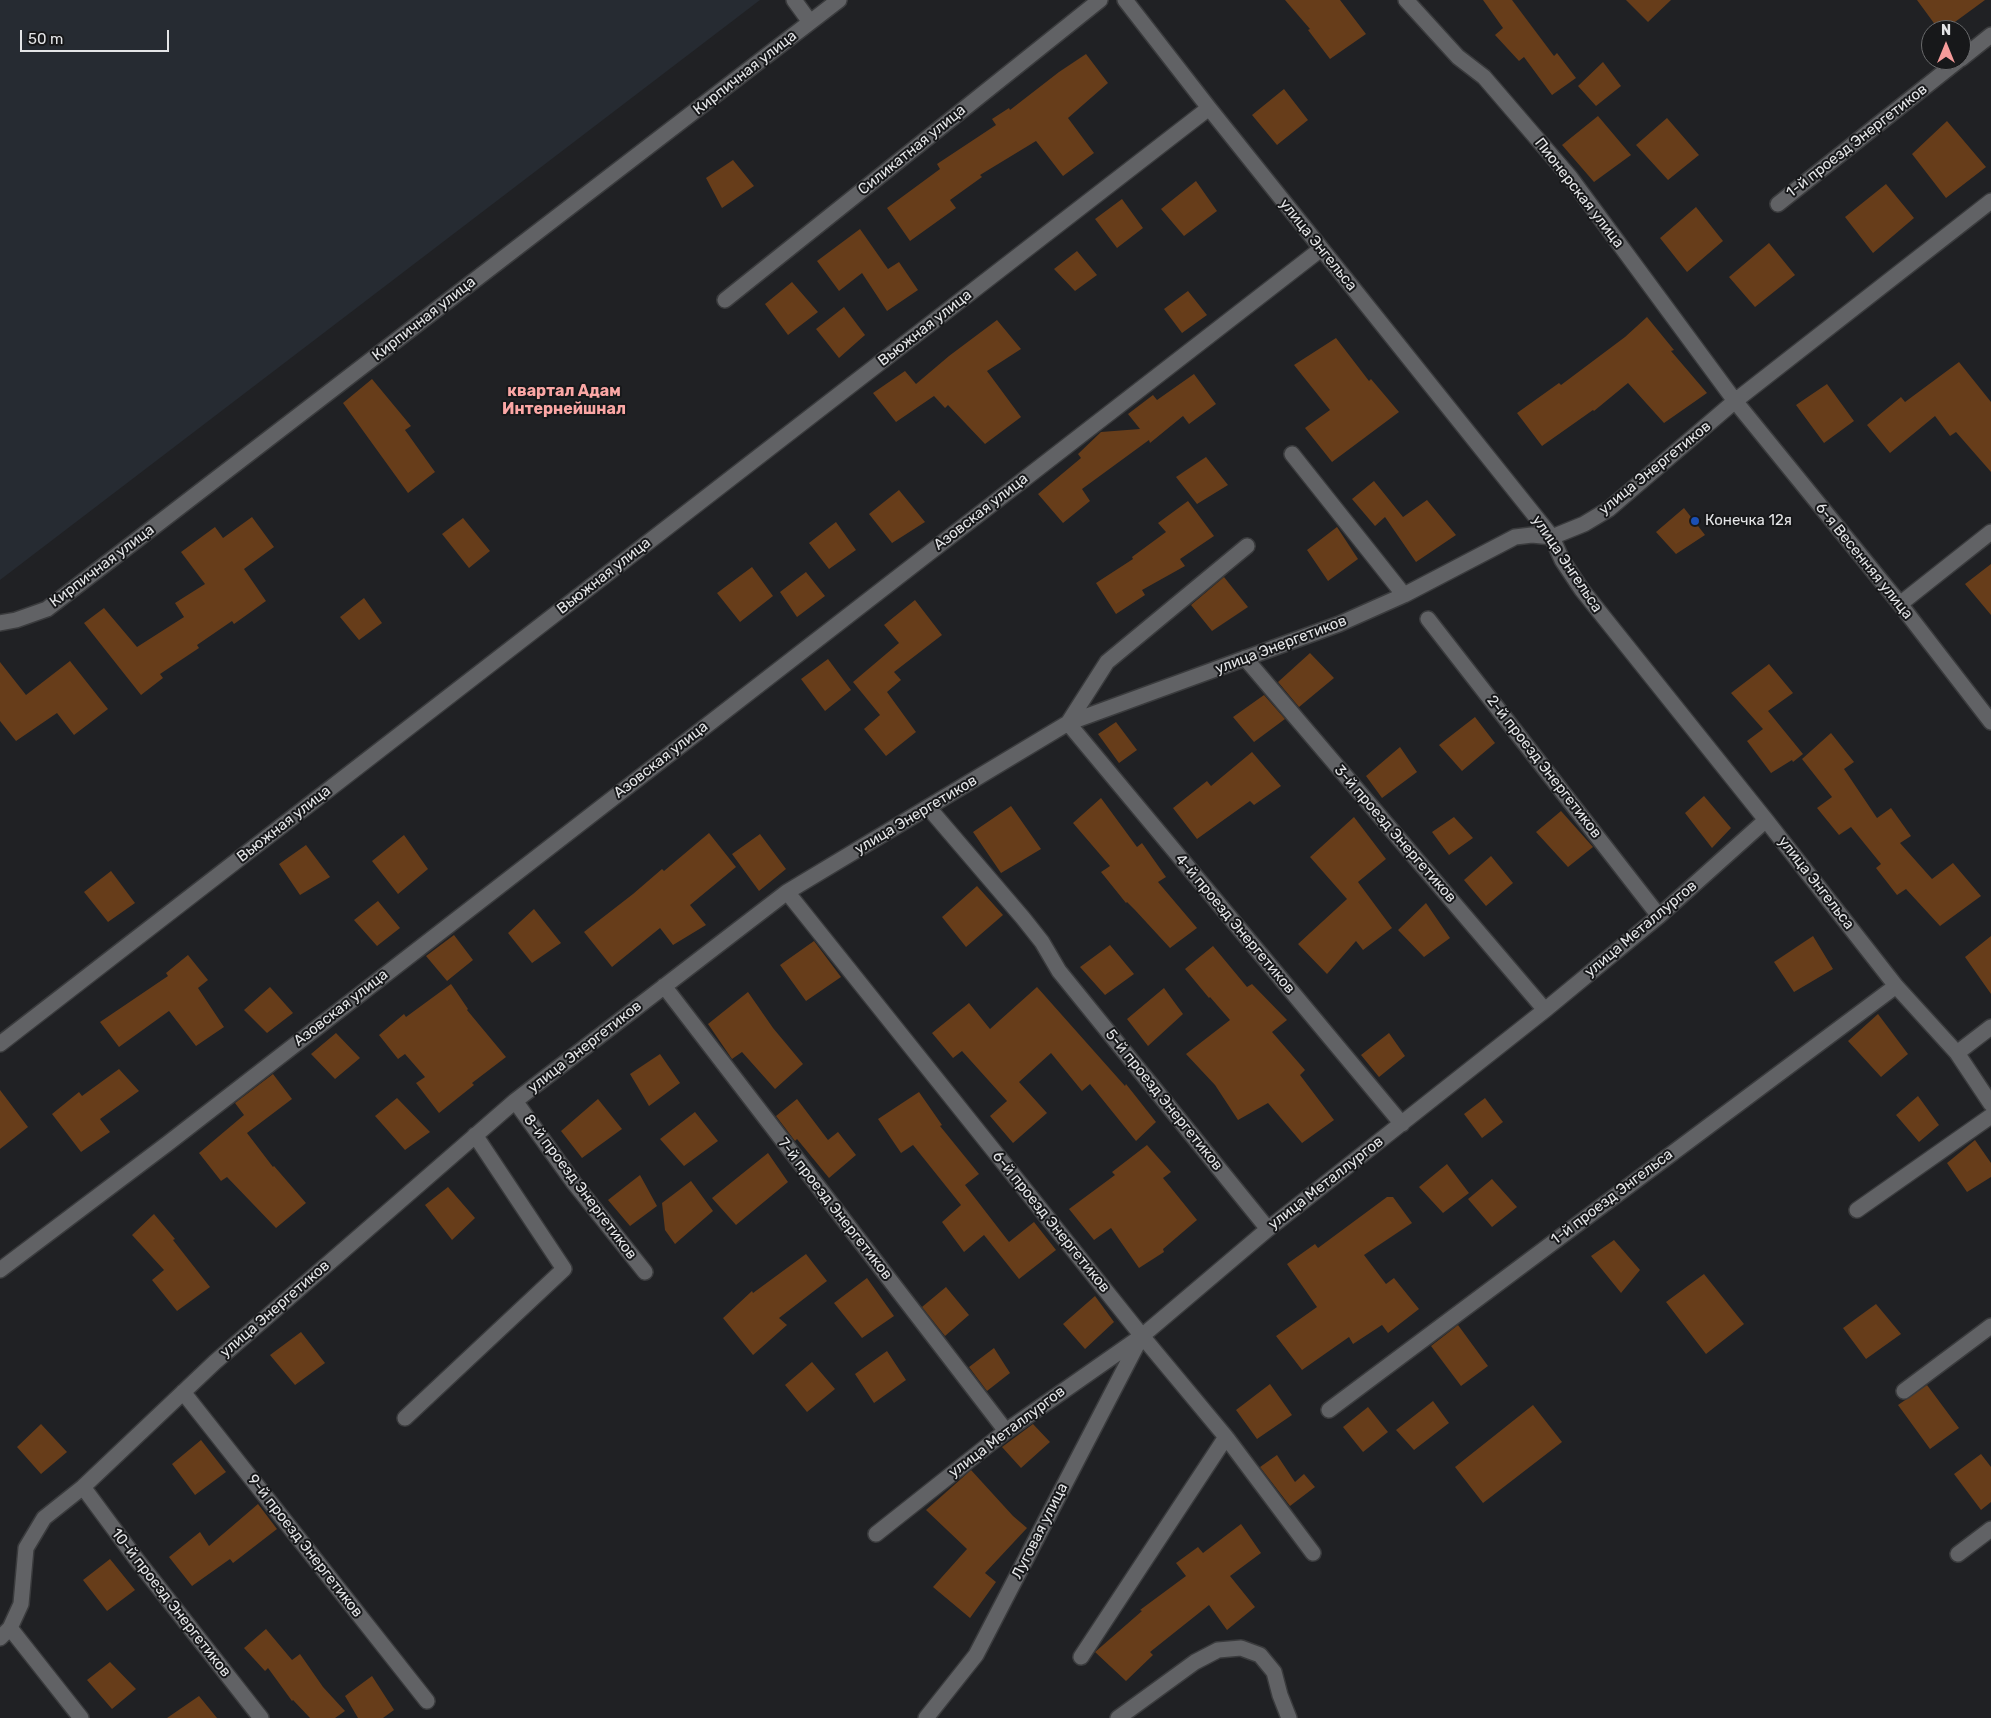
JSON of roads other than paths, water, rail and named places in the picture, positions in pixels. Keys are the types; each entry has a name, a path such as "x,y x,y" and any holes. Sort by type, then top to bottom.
{"street":[{"path":"794,0 810,22"},
{"name":"Кирпичная улица","path":"0,623 16,620 47,609 839,0"},
{"name":"Силикатная улица","path":"725,300 1100,0"},
{"name":"улица Энгельса","path":"1125,0 1321,249 1552,537 1562,560 1582,590 1896,986 1957,1054 1991,1104"},
{"name":"Пионерская улица","path":"1406,0 1458,57 1484,77 1570,177 1735,401"},
{"name":"1-й проезд Энергетиков","path":"1971,50 1991,35"},
{"name":"1-й проезд Энергетиков","path":"1778,204 1946,70"},
{"name":"Вьюжная улица","path":"0,1044 1209,108"},
{"name":"улица Энергетиков","path":"5,1633 21,1604 26,1548 44,1518 83,1487 222,1355 515,1101 787,892 1068,724 1339,624 1404,595 1515,537 1532,535 1552,537 1584,524 1608,509 1735,401 1991,201"},
{"name":"Азовская улица","path":"0,1270 167,1144 1321,249"},
{"name":"6-я Весенняя улица","path":"1735,401 1900,604 1991,722"},
{"path":"1292,454 1404,595"},
{"path":"1900,604 1991,532"},
{"path":"1068,724 1107,662 1247,546"},
{"name":"2-й проезд Энергетиков","path":"1428,618 1660,916"},
{"name":"3-й проезд Энергетиков","path":"1245,658 1546,1010"},
{"name":"4-й проезд Энергетиков","path":"1068,724 1402,1124"},
{"name":"5-й проезд Энергетиков","path":"928,807 1023,918 1042,942 1059,971 1268,1229"},
{"name":"улица Металлургов","path":"876,1534 1006,1431 1142,1336 1268,1229 1546,1010 1660,916 1766,820"},
{"name":"6-й проезд Энергетиков","path":"787,892 1142,1336 1226,1437 1313,1553"},
{"name":"7-й проезд Энергетиков","path":"664,986 1006,1431"},
{"name":"1-й проезд Энгельса","path":"1329,1410 1896,986"},
{"path":"1957,1054 1991,1027"},
{"name":"8-й проезд Энергетиков","path":"515,1101 574,1182 645,1272"},
{"path":"1857,1210 1991,1116"},
{"path":"405,1418 564,1269 475,1135"},
{"path":"1904,1391 1991,1326"},
{"name":"Луговая улица","path":"926,1718 976,1655 1142,1336"},
{"name":"9-й проезд Энергетиков","path":"183,1392 427,1701"},
{"path":"1081,1657 1226,1437"},
{"name":"10-й проезд Энергетиков","path":"83,1487 136,1560 261,1718"},
{"path":"1958,1554 1991,1529"},
{"path":"5,1633 81,1718"},
{"path":"1118,1718 1195,1662 1218,1650 1241,1648 1260,1655 1274,1672 1289,1718"}],"place":[{"name":"Конечка 12я","path":"1695,521"}],"district":[{"name":"квартал Адам Интернейшнал","path":"564,400"}]}
